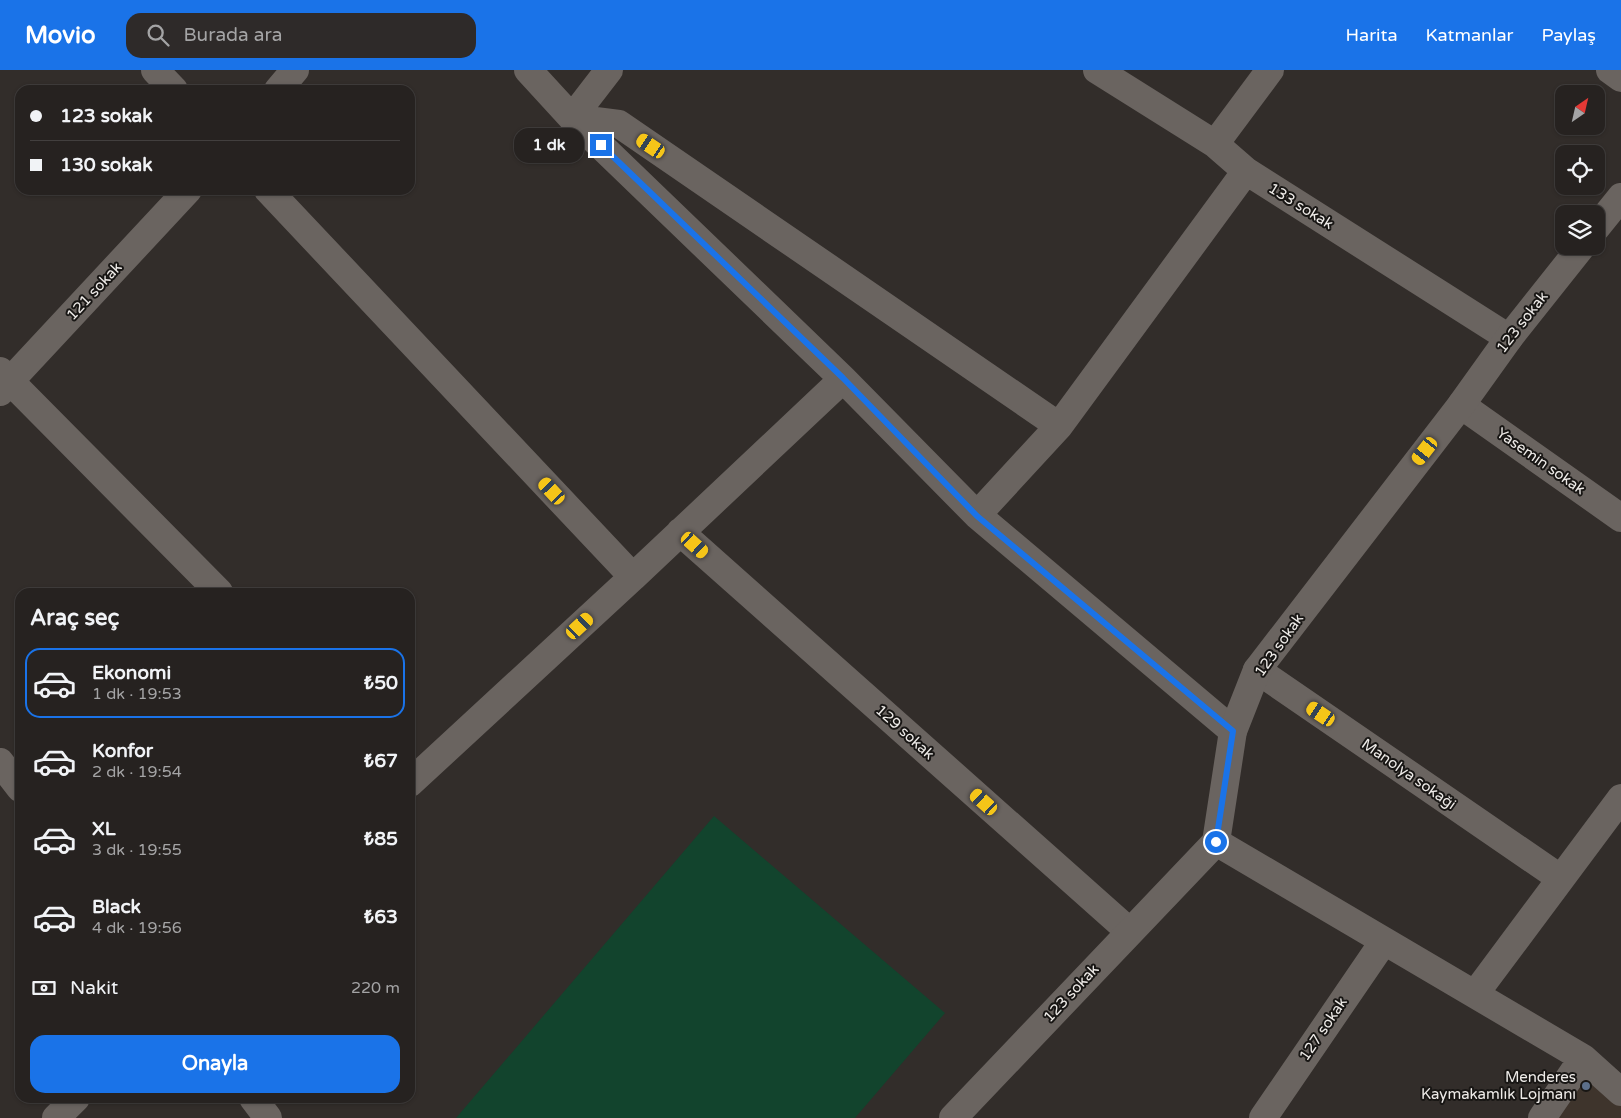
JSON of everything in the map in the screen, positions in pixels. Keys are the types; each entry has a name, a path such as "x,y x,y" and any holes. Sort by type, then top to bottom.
{"street":[{"path":"155,70 169,85"},
{"path":"282,85 295,70"},
{"path":"528,70 572,118 843,378 977,516 1233,731"},
{"path":"572,118 609,70"},
{"path":"1215,144 1270,70"},
{"path":"1610,70 1621,78"},
{"name":"133 sokak","path":"1099,71 1215,144 1246,171 1509,338"},
{"path":"572,118 619,124 1059,426"},
{"path":"977,516 1059,426 1246,171"},
{"name":"121 sokak","path":"3,381 183,195"},
{"path":"273,195 633,577"},
{"path":"1605,217 1621,197"},
{"name":"123 sokak","path":"953,1118 1129,931 1216,842 1233,731 1258,670 1461,404 1509,338 1575,255"},
{"path":"415,778 633,577 843,378"},
{"path":"3,381 216,588"},
{"name":"Yasemin sokak","path":"1461,404 1621,518"},
{"name":"129 sokak","path":"680,532 1129,931"},
{"name":"Manolya sokaği","path":"1258,670 1560,878"},
{"path":"0,762 15,782"},
{"path":"1475,994 1621,798"},
{"path":"1216,842 1583,1058 1621,1092"},
{"name":"127 sokak","path":"1263,1118 1384,941"},
{"path":"1542,1118 1583,1058"},
{"path":"56,1118 71,1103"},
{"path":"257,1103 268,1118"}],"shaded area":[{"name":"Menderes Kaymakamlık Lojmanı","path":"1582,1069 1621,1103 1621,1118 1549,1118"}],"green space":[{"path":"714,816 945,1013 855,1118 456,1118"}],"place":[{"name":"Menderes Kaymakamlık Lojmanı","path":"1586,1086"}],"route":[{"path":"601,145 843,378 977,516 1233,731 1216,842"}]}
